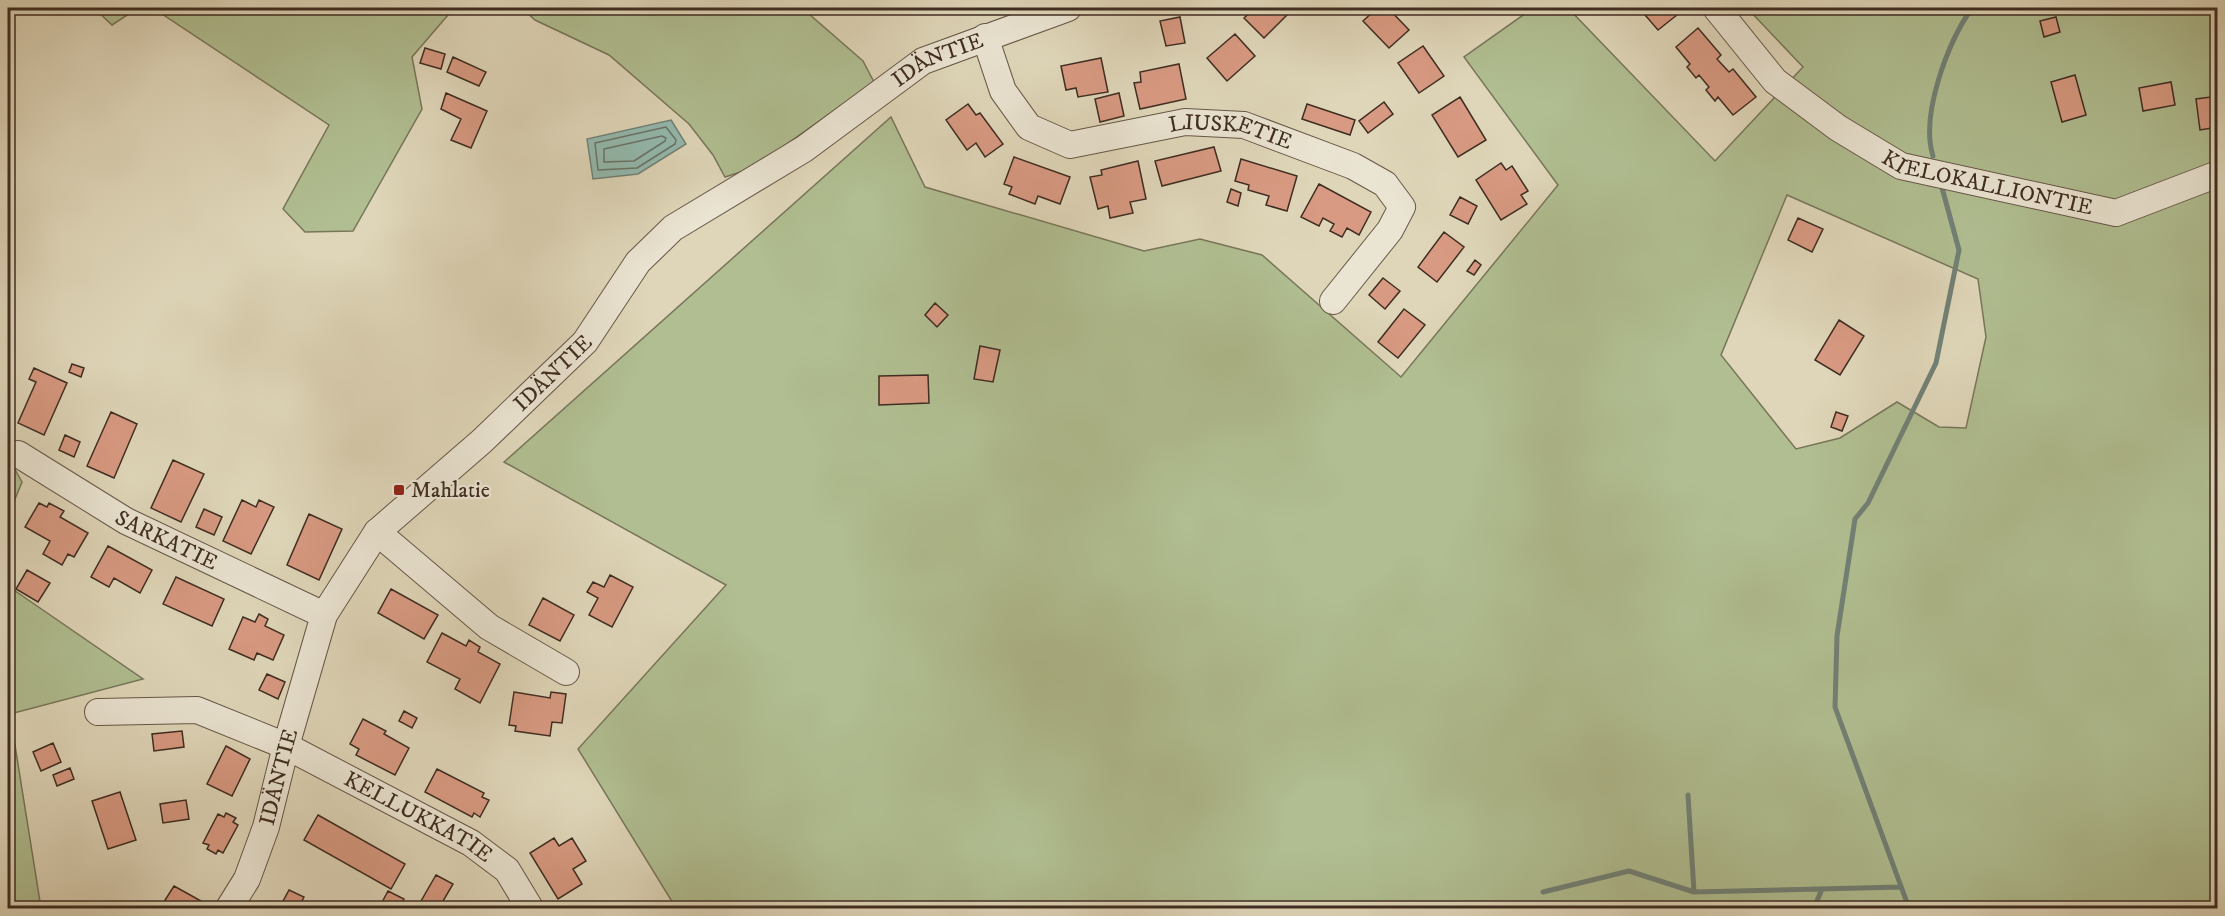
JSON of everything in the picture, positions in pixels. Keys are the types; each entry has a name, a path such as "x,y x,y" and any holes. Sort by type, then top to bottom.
{"street":[{"name":"IDÄNTIE","path":"229,909 246,879 266,827 286,746 324,615 377,532 482,441 585,342 638,262 673,228 804,149 923,61 1068,8"},
{"name":"KIELOKALLIONTIE","path":"1716,8 1775,81 1838,128 1901,166 2116,213 2217,174"},
{"name":"LIUSKETIE","path":"985,37 1003,91 1029,127 1070,145 1185,122 1244,125 1353,166 1385,184 1402,207 1390,230 1333,301"},
{"name":"SARKATIE","path":"18,454 126,521 324,615"},
{"path":"377,532 489,627 566,672"},
{"name":"KELLUKKATIE","path":"98,712 197,710 286,746 471,843 507,870 530,909"}],"green space":[{"path":"94,8 138,8 112,25"},
{"path":"153,8 454,8 412,57 422,109 353,231 305,232 283,209 329,125"},
{"path":"522,8 677,8 809,14 863,61 874,82 753,168 725,177 713,155 689,124 609,55 535,20"},
{"path":"1533,8 1568,8 1715,161 1803,67 1747,8 2217,8 2217,908 676,908 578,749 726,585 504,462 891,117 925,187 1144,251 1200,239 1262,255 1401,377 1558,185 1464,57","holes":["1787,195 1978,279 1986,337 1966,428 1939,427 1897,402 1840,438 1796,449 1721,355"]},
{"path":"8,457 22,482 8,516"},
{"path":"8,586 143,679 10,714 41,908 8,908"}],"water":[{"path":"671,120 686,144 638,174 593,179 587,139"}],"building":[{"path":"1255,8 1286,8 1290,12 1264,38 1244,18"},
{"path":"1377,8 1388,8 1409,30 1389,48 1363,21"},
{"path":"1639,8 1679,8 1682,11 1658,30"},
{"path":"1180,17 1185,43 1166,46 1160,21"},
{"path":"2056,17 2060,32 2044,37 2040,21"},
{"path":"1698,28 1721,55 1717,59 1729,72 1733,69 1756,97 1733,115 1718,97 1715,101 1706,90 1709,87 1699,75 1696,78 1687,67 1690,64 1676,47"},
{"path":"1235,34 1255,56 1227,81 1207,58"},
{"path":"1423,46 1444,76 1419,93 1398,63"},
{"path":"425,48 445,54 441,69 420,63"},
{"path":"453,57 486,72 479,86 447,72"},
{"path":"1101,58 1108,92 1078,97 1076,88 1066,90 1061,66"},
{"path":"1179,64 1186,99 1140,109 1134,83 1141,82 1140,72"},
{"path":"2075,75 2086,115 2062,122 2051,82"},
{"path":"2171,82 2175,105 2143,111 2139,88"},
{"path":"446,93 487,111 471,148 451,140 461,119 441,109"},
{"path":"1119,93 1124,116 1100,122 1095,99"},
{"path":"2218,96 2218,127 2200,130 2196,99"},
{"path":"1460,97 1486,140 1458,157 1432,115"},
{"path":"1384,102 1393,114 1368,133 1359,121"},
{"path":"968,104 976,115 980,113 1003,144 985,157 976,143 967,150 946,120"},
{"path":"1307,104 1355,120 1350,135 1302,119"},
{"path":"1214,147 1221,171 1162,186 1155,161"},
{"path":"1014,157 1070,177 1060,204 1038,196 1035,204 1009,194 1012,187 1004,184"},
{"path":"1241,159 1297,176 1287,211 1266,205 1269,196 1248,190 1249,185 1235,181"},
{"path":"1138,161 1146,199 1130,202 1133,213 1110,218 1108,206 1098,209 1090,177 1102,175 1101,170"},
{"path":"1501,163 1506,170 1512,166 1528,191 1521,195 1527,204 1501,220 1476,180"},
{"path":"1319,184 1371,212 1359,235 1347,228 1342,237 1330,231 1334,224 1323,218 1319,226 1301,217"},
{"path":"1231,189 1241,193 1238,206 1227,202"},
{"path":"1460,197 1477,206 1468,224 1450,215"},
{"path":"1798,218 1823,229 1812,252 1788,240"},
{"path":"1444,232 1464,247 1437,282 1418,267"},
{"path":"1475,260 1481,265 1474,275 1467,271"},
{"path":"1383,278 1400,291 1385,309 1369,295"},
{"path":"935,303 948,315 937,327 925,315"},
{"path":"1404,309 1425,325 1398,358 1378,342"},
{"path":"1839,320 1864,336 1840,375 1815,360"},
{"path":"980,346 1000,350 993,382 974,379"},
{"path":"72,364 84,368 81,377 69,372"},
{"path":"34,368 67,383 44,435 18,423 36,382 29,379"},
{"path":"928,375 929,403 879,405 879,376"},
{"path":"111,412 137,424 114,478 87,466"},
{"path":"1836,412 1848,416 1842,431 1831,427"},
{"path":"65,435 80,442 74,457 59,450"},
{"path":"173,460 204,474 181,522 151,508"},
{"path":"242,500 256,507 259,500 274,507 251,554 223,541"},
{"path":"39,503 47,507 49,503 64,511 60,517 88,533 74,557 68,554 62,565 43,554 50,541 25,527"},
{"path":"204,509 222,517 214,535 196,527"},
{"path":"309,514 342,529 319,580 287,565"},
{"path":"108,546 152,570 140,593 114,578 109,587 91,577"},
{"path":"27,570 50,583 38,602 16,589"},
{"path":"610,575 633,587 612,627 589,615 598,598 587,592 593,582 604,587"},
{"path":"176,577 224,599 212,626 163,604"},
{"path":"391,589 438,615 424,639 378,613"},
{"path":"543,598 574,615 560,641 529,625"},
{"path":"259,614 268,619 265,626 284,635 273,660 257,653 254,660 229,649 243,617 255,622"},
{"path":"442,633 466,646 469,640 480,647 478,652 500,664 480,703 455,689 460,679 427,662"},
{"path":"267,674 285,682 278,699 259,690"},
{"path":"514,692 550,698 551,692 566,694 562,723 552,722 550,736 515,731 516,726 509,725"},
{"path":"404,711 417,718 412,728 399,721"},
{"path":"363,719 386,731 384,734 409,748 395,775 356,755 359,749 350,744"},
{"path":"182,731 184,747 154,751 152,734"},
{"path":"53,743 61,762 41,771 33,752"},
{"path":"226,746 250,759 232,796 207,784"},
{"path":"70,768 74,779 57,786 53,775"},
{"path":"437,769 484,793 482,797 489,800 480,817 474,813 472,817 425,792"},
{"path":"120,792 136,840 108,849 92,801"},
{"path":"186,800 189,819 163,823 160,804"},
{"path":"226,813 236,818 233,822 238,825 223,853 218,850 216,854 207,849 209,845 203,843 218,814 224,817"},
{"path":"318,815 405,864 391,889 304,840"},
{"path":"554,838 559,846 572,838 586,861 573,869 582,884 558,899 530,853"},
{"path":"436,875 453,884 439,908 417,908"},
{"path":"174,886 201,901 196,908 160,908"},
{"path":"289,890 304,897 298,908 281,905"},
{"path":"388,891 404,899 399,908 379,908"}],"waterway":[{"path":"1933,156 1930,139 1933,100 1954,40 1972,8"},
{"path":"1909,908 1835,707 1837,636 1855,519 1868,503 1936,363 1959,250 1941,184"},
{"path":"1688,795 1694,892"},
{"path":"1543,892 1629,871 1694,892 1901,887"},
{"path":"1814,908 1822,889"}],"place":[{"name":"Mahlatie","path":"399,490"}]}
